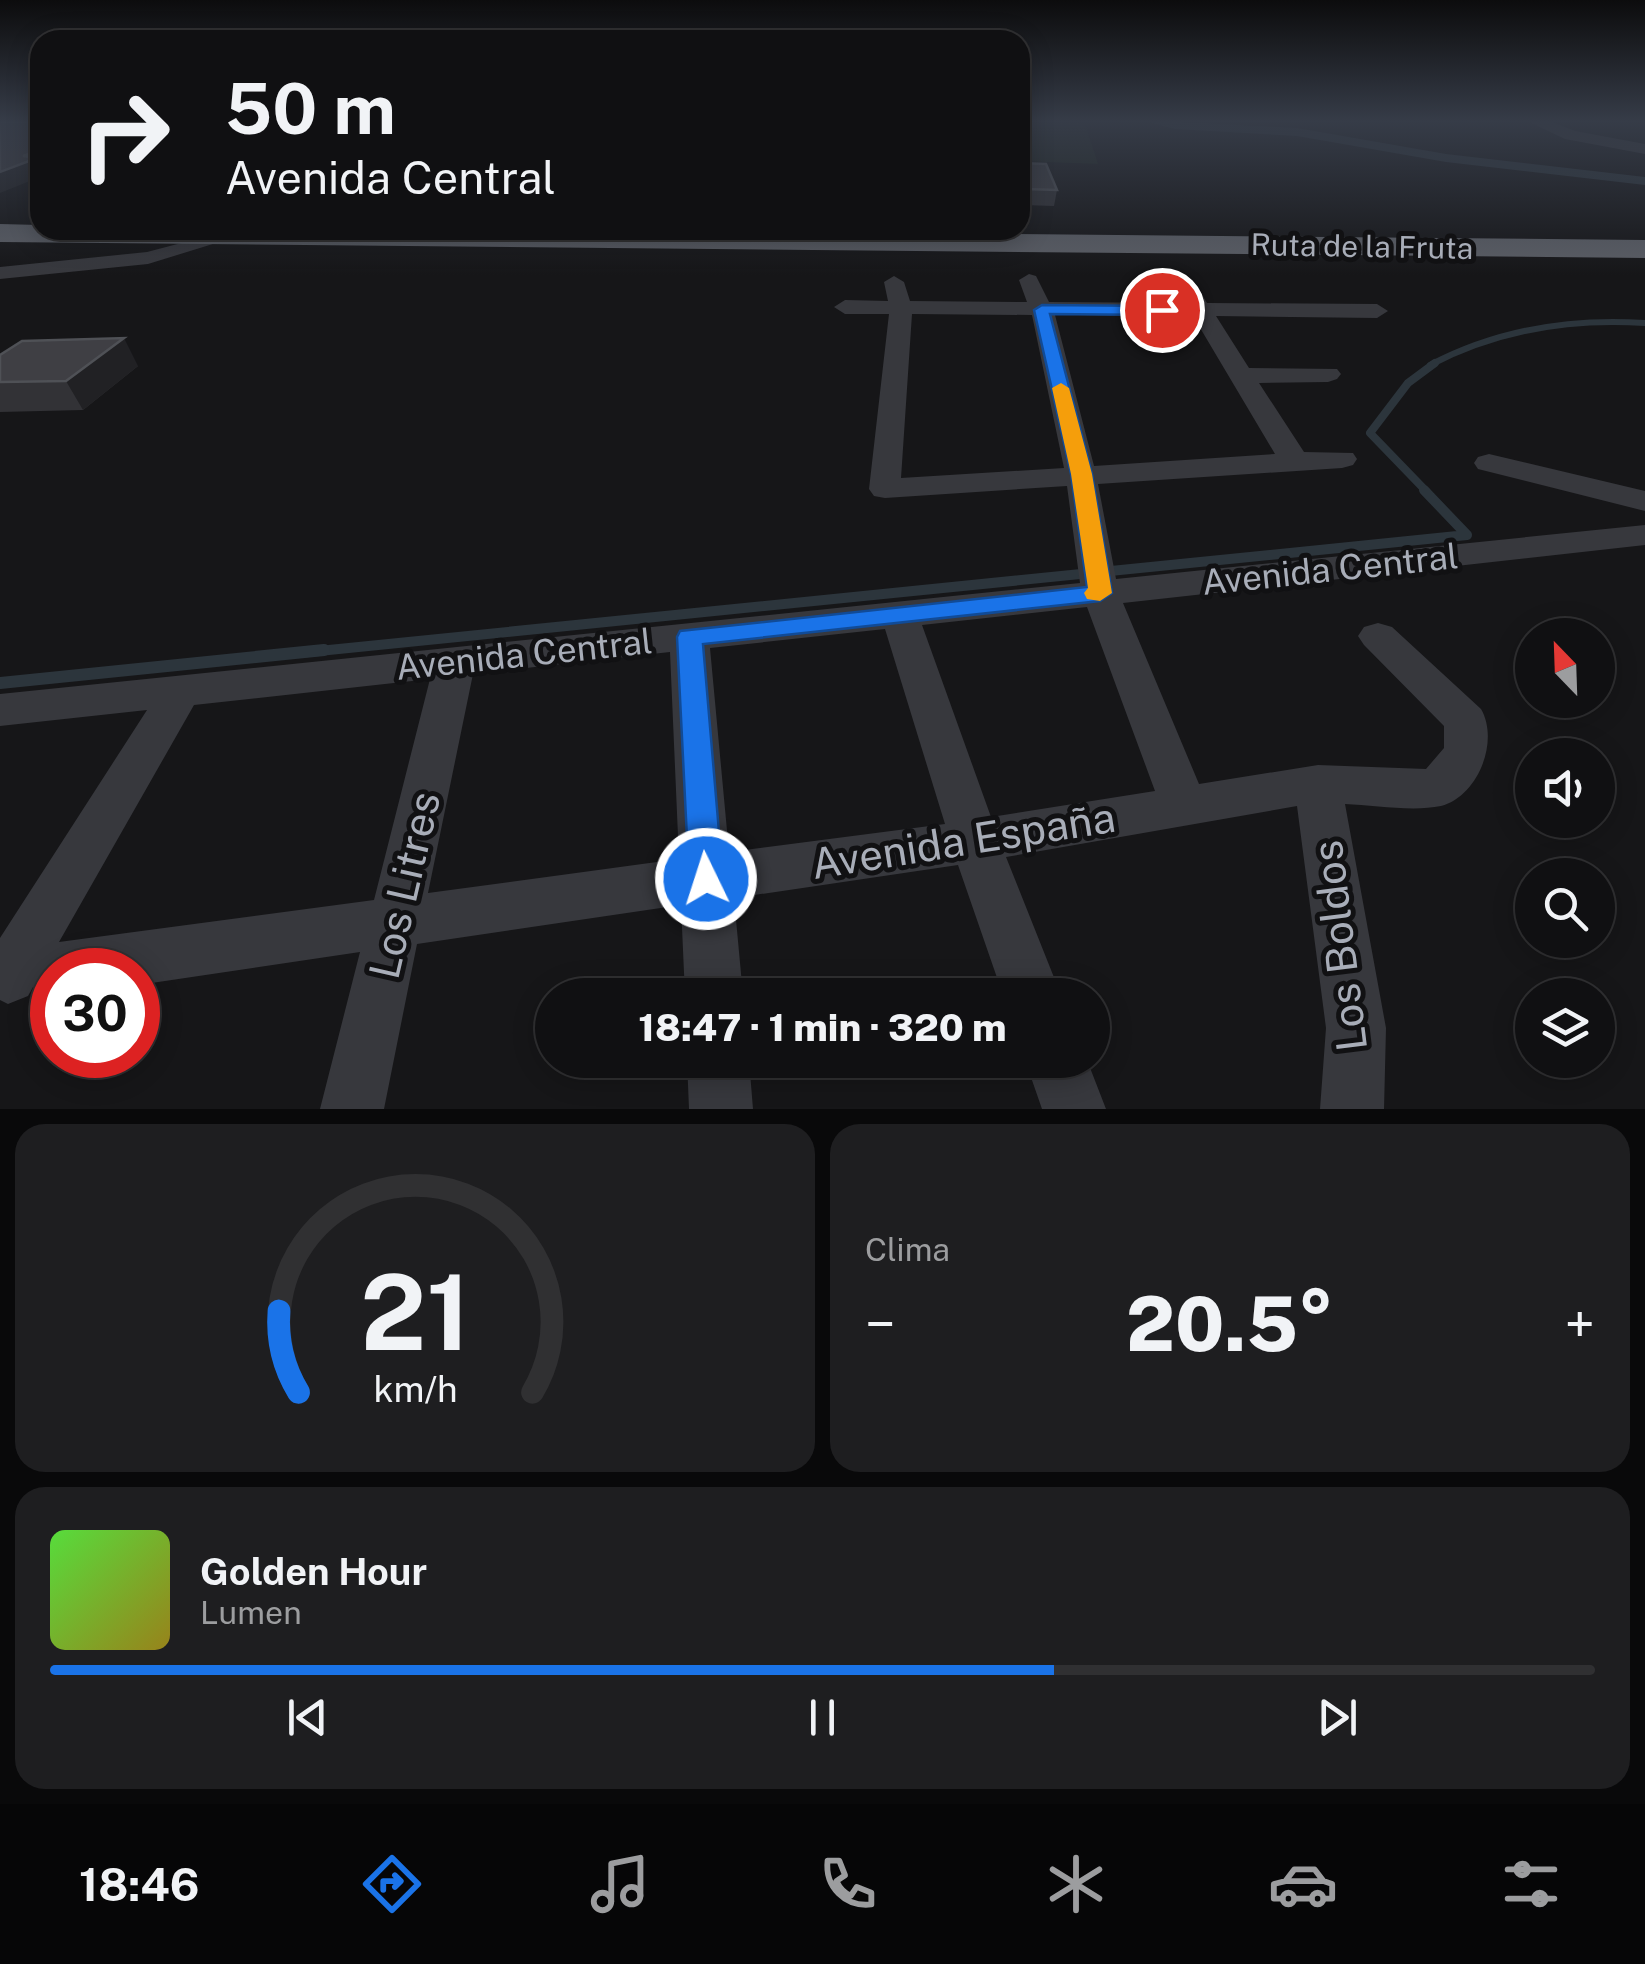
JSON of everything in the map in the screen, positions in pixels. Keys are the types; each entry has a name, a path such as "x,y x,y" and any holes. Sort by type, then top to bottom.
{"highway":[{"name":"Ruta de la Fruta","path":"0,234 30,234"},
{"name":"Ruta de la Fruta","path":"886,240 1645,249"}],"street":[{"path":"0,273 148,258 218,240"},
{"path":"1029,280 1042,310 1082,474 1098,579 1184,804"},
{"path":"1186,287 1294,461"},
{"path":"897,296 885,489 1342,459"},
{"path":"845,307 897,296 1042,310 1377,311"},
{"path":"1242,376 1328,374"},
{"path":"1489,463 1645,502"},
{"name":"Avenida Central","path":"0,710 900,616 1098,579 1645,535"},
{"path":"900,616 974,841 1026,978"},
{"name":"Avenida España","path":"28,974 974,841 1318,784 1437,788 1467,753 1466,721 1378,636"},
{"path":"690,637 713,978"},
{"name":"Los Litres","path":"352,1109 455,662"},
{"path":"28,974 181,690"},
{"name":"Los Boldos","path":"1318,784 1356,1028 1352,1109"},
{"path":"719,1078 721,1109"},
{"path":"1063,1078 1074,1109"}],"building":[{"path":"1030,172 1049,172 1057,190 1030,189"},
{"path":"124,338 66,381 0,382 0,355 22,341"}],"waterway":[{"path":"1565,172 1645,181"},
{"path":"1430,365 1481,343 1534,329 1589,323 1645,323"},
{"path":"1427,492 1370,433 1408,383 1435,363"},
{"path":"299,653 1467,535 1424,490"},
{"path":"0,683 324,650"}],"slow traffic":[{"path":"1061,388 1082,474 1100,593 1096,593"}],"route":[{"path":"706,879 690,637 1100,593 1082,474 1042,310 1162,310"}]}
